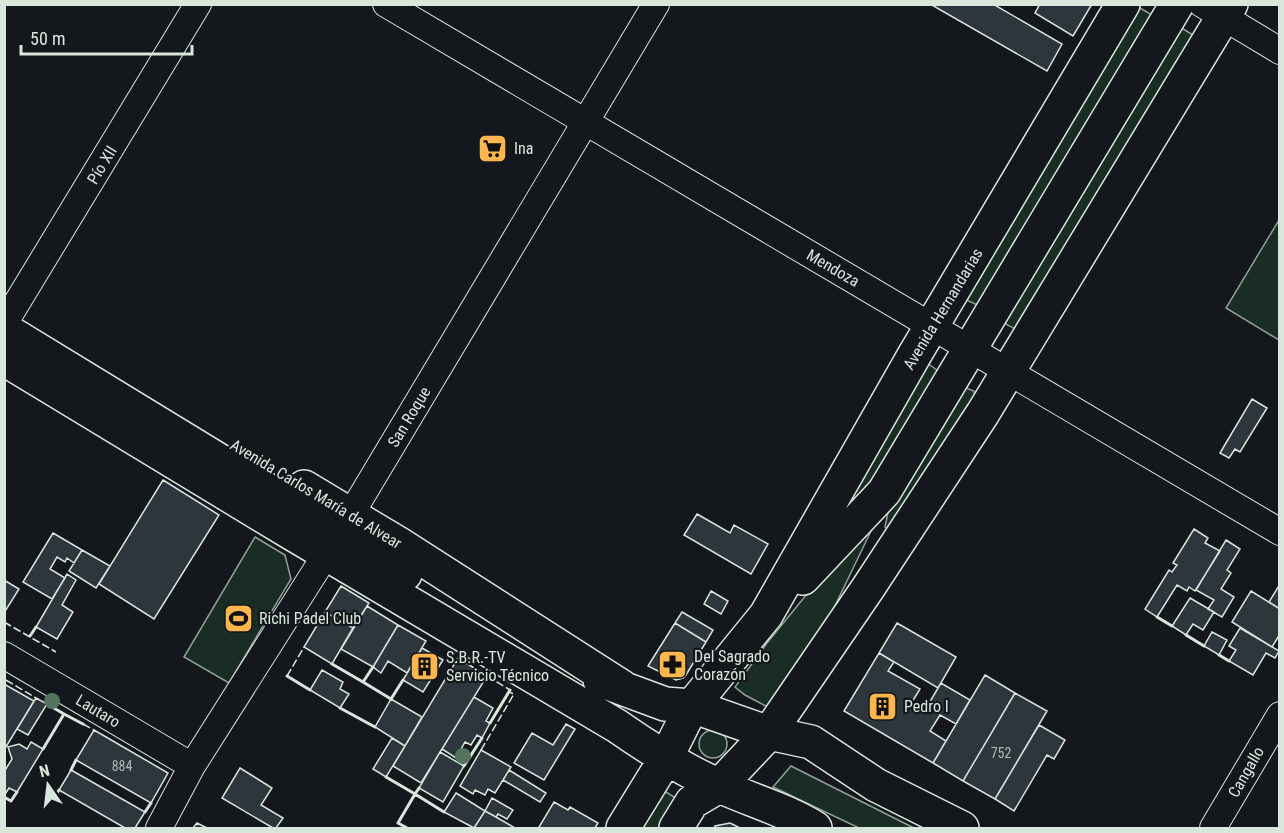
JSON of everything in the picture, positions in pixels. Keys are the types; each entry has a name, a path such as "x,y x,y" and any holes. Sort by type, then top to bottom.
{"main road":[{"name":"Avenida Hernandarias","path":"766,615 932,327 1123,4"},
{"name":"Avenida Hernandarias","path":"623,828 666,758 692,706 766,615 884,492 1177,4"},
{"name":"Avenida Hernandarias","path":"676,828 692,802 719,786 769,733 868,588 1008,372 1219,9"},
{"name":"Avenida Carlos María de Alvear","path":"6,320 339,534 547,663 617,726"},
{"name":"Avenida Carlos María de Alvear","path":"4,359 339,534 622,687"},
{"name":"Avenida Hernandarias","path":"868,588 884,492"},
{"name":"Avenida Carlos María de Alvear","path":"339,534 666,758 719,786 811,825"},
{"name":"Avenida Carlos María de Alvear","path":"547,663 622,687 665,704 692,706 769,733 811,742 937,828"},
{"name":"Avenida Carlos María de Alvear","path":"876,785 962,828"}],"street":[{"name":"Pío XII","path":"6,320 198,4"},
{"name":"Mendoza","path":"386,4 1280,532"},
{"name":"San Roque","path":"159,828 192,766 339,534 656,4"},
{"path":"1219,9 1280,51"},
{"name":"Lautaro","path":"4,655 192,766"},
{"name":"Cangallo","path":"1213,828 1280,715"}],"green space":[{"path":"1138,7 1156,17 982,307 964,299"},
{"path":"1177,25 1196,37 1019,331 1000,321"},
{"path":"1279,220 1279,340 1226,308"},
{"path":"930,365 938,371 875,485 805,562 923,367"},
{"path":"960,388 974,391 975,397 896,537 885,527 889,507"},
{"path":"864,524 871,531 806,666 775,711 745,695 735,687 767,643"},
{"name":"Richi Padel Club","path":"255,537 285,555 291,579 229,683 184,657"},
{"path":"713,730 723,734 727,744 723,754 713,758 703,754 699,744 703,734"},
{"path":"791,766 914,828 859,828 773,787"},
{"path":"661,789 679,800 662,828 639,828"}],"building":[{"path":"930,4 993,4 1062,44 1047,71"},
{"path":"1040,4 1092,4 1073,36 1035,13"},
{"path":"1252,399 1267,408 1240,452 1235,449 1229,458 1220,453"},
{"path":"163,480 219,515 154,619 99,584"},
{"path":"697,514 730,533 734,525 768,544 751,574 684,535"},
{"path":"1194,529 1208,538 1205,543 1220,551 1195,591 1189,587 1187,591 1177,585 1157,617 1145,609 1169,570 1172,572 1177,565 1173,563"},
{"path":"53,533 82,550 74,563 67,558 65,562 57,557 50,569 65,578 52,599 23,582"},
{"path":"1226,540 1240,549 1227,570 1231,573 1221,589 1234,597 1222,617 1208,609 1214,600 1196,590"},
{"path":"82,550 110,566 96,588 69,571"},
{"path":"67,574 76,580 62,605 73,612 57,639 36,627"},
{"path":"4,580 19,589 4,613"},
{"path":"1280,584 1280,609 1269,602"},
{"path":"341,586 369,603 353,628 325,612"},
{"path":"711,591 728,601 721,614 704,604"},
{"path":"1251,591 1280,609 1280,634 1272,647 1232,622"},
{"path":"1190,598 1214,612 1203,630 1193,624 1186,635 1172,626"},
{"path":"367,606 398,625 373,667 341,649"},
{"path":"325,612 353,628 332,664 304,647"},
{"path":"682,612 713,630 706,642 675,623"},
{"path":"675,623 706,642 686,675 676,680 648,666"},
{"path":"897,623 956,657 938,688 879,653"},
{"path":"398,625 426,641 407,673 388,661 381,673 373,667"},
{"path":"1240,628 1279,651 1275,658 1266,653 1253,675 1229,661 1236,650 1229,646"},
{"path":"1212,632 1227,640 1219,655 1204,646"},
{"name":"S.B.R.-TV Servicio Técnico","path":"422,648 443,660 423,692 403,680"},
{"name":"Pedro I","path":"879,653 894,662 888,671 920,689 912,702 925,710 941,683 970,700 956,724 940,715 930,731 946,741 933,763 844,711"},
{"path":"458,658 487,676 421,783 393,766"},
{"path":"322,670 343,682 340,689 349,694 340,708 310,690"},
{"path":"985,675 1015,693 963,781 933,763"},
{"path":"4,684 34,701 4,750"},
{"path":"1015,693 1047,711 995,799 963,781"},
{"path":"474,697 493,708 486,721 490,723 482,738 477,735 471,745 465,742 456,758 442,749"},
{"path":"36,698 47,704 28,735 17,729"},
{"path":"391,699 422,717 405,746 375,727"},
{"path":"566,724 575,729 544,780 514,763 532,733 553,745"},
{"path":"1039,725 1065,740 1054,759 1047,755 1014,811 995,799"},
{"path":"94,730 168,773 151,803 76,760"},
{"path":"392,738 405,746 386,777 373,769"},
{"path":"31,742 43,749 17,792 9,788 4,796 4,772 12,759 8,747 19,744 27,749"},
{"path":"481,750 511,767 495,793 488,789 485,795 475,790 473,794 460,786"},
{"path":"440,752 464,766 443,802 419,788"},
{"path":"240,768 272,788 261,805 283,818 276,828 222,798"},
{"path":"71,770 145,812 135,828 125,828 59,790"},
{"path":"509,770 546,793 540,802 503,780"},
{"path":"456,793 485,811 474,828 444,812"},
{"path":"492,798 513,810 507,819 498,814 496,817 485,811"},
{"path":"554,802 568,810 570,807 598,823 595,828 539,827"},
{"path":"485,811 496,817 515,828 474,828"},
{"path":"197,823 207,828 193,828"},
{"path":"730,823 740,828 714,828 715,826"}],"fence":[{"path":"4,622 56,652"},
{"path":"287,676 304,647"},
{"path":"487,676 510,690"},
{"path":"6,680 36,698"},
{"path":"481,750 514,694 509,692"},
{"path":"83,724 94,730"}],"wall":[{"path":"1157,617 1172,626"},
{"path":"30,636 36,627"},
{"path":"1186,635 1204,646"},
{"path":"1219,655 1229,661"},
{"path":"332,664 363,682 373,667"},
{"path":"287,676 310,690"},
{"path":"363,682 391,699 403,680"},
{"path":"490,723 510,690"},
{"path":"43,749 64,714 47,704"},
{"path":"340,708 375,727"},
{"path":"64,714 83,724"},
{"path":"464,766 482,738"},
{"path":"71,770 76,760"},
{"path":"386,777 415,794 419,788"},
{"path":"55,796 59,790"},
{"path":"4,797 11,801 17,792"},
{"path":"407,828 398,823 415,794 444,812"},
{"path":"145,812 151,803"}],"place":[{"name":"Ina","path":"493,148"},
{"name":"Richi Padel Club","path":"238,618"},
{"name":"Del Sagrado Corazón","path":"673,665"},
{"name":"S.B.R.-TV Servicio Técnico","path":"425,666"},
{"name":"Pedro I","path":"883,706"}]}
